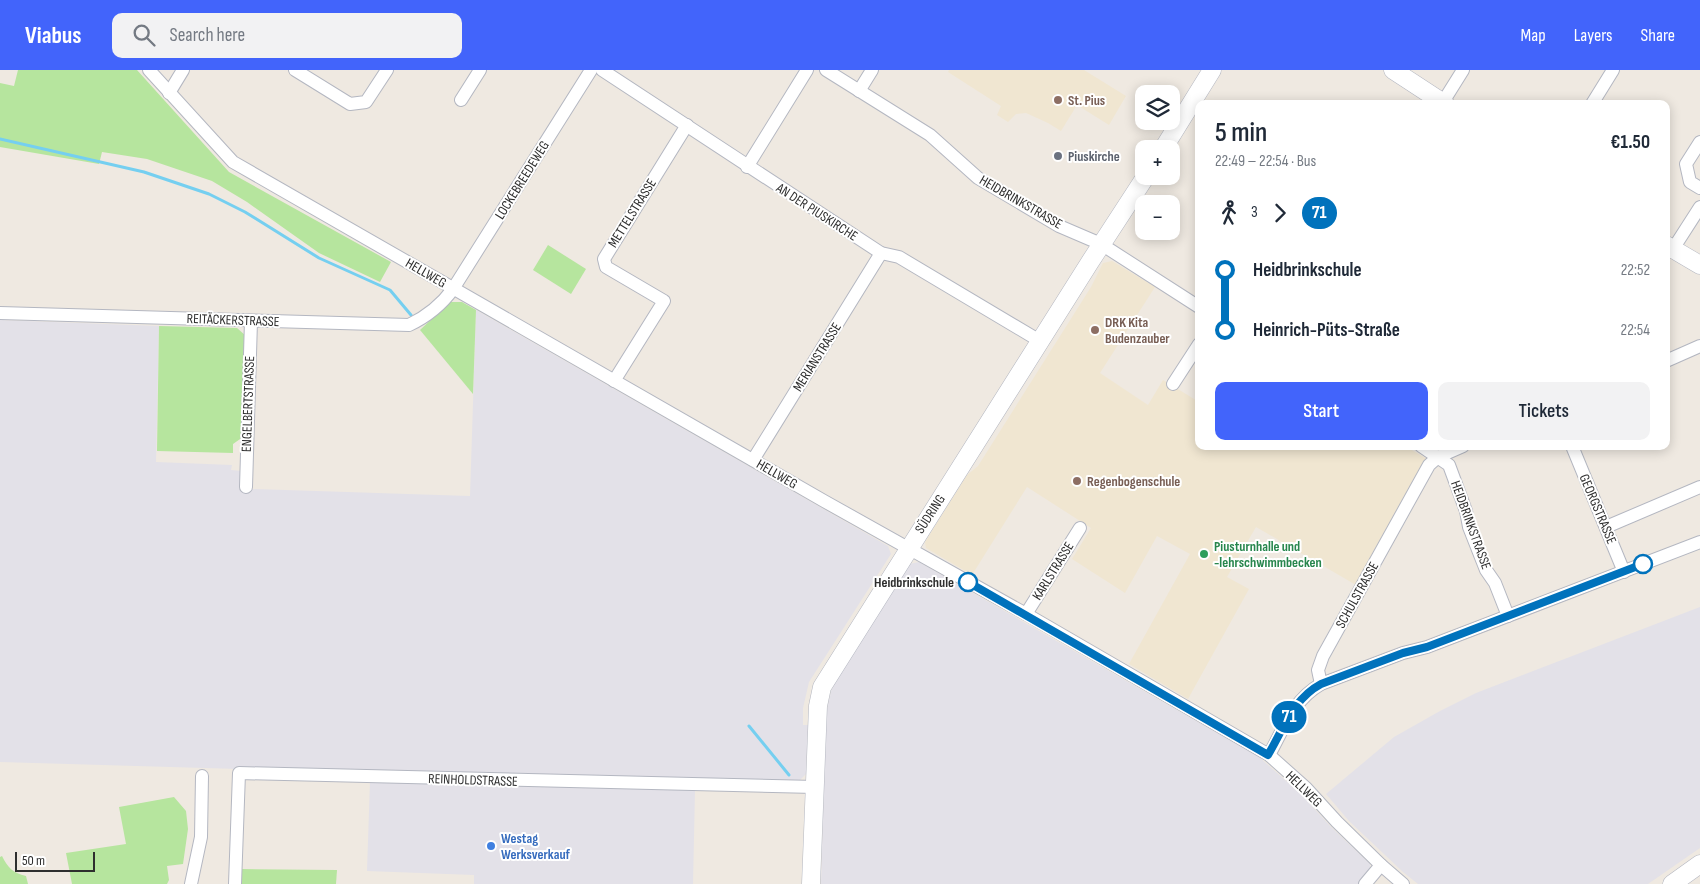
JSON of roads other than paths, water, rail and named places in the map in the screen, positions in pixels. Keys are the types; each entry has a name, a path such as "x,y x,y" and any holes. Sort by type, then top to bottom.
{"main road":[{"path":"1169,140 1212,70"},
{"path":"1393,70 1439,100"},
{"name":"SÜDRING","path":"812,884 818,706 822,687 908,548 1140,185"},
{"path":"1670,247 1700,266"},
{"path":"1672,884 1700,864"}],"street":[{"name":"HELLWEG","path":"148,70 233,162 614,381 1026,614 1268,755 1306,788 1337,822 1403,884"},
{"path":"169,93 183,70"},
{"path":"295,70 350,104 366,102 387,70"},
{"path":"461,100 480,70"},
{"name":"LOCKEBREEDEWEG","path":"453,289 591,70"},
{"name":"AN DER PIUSKIRCHE","path":"602,70 687,125 747,167 881,253 899,257 1040,341"},
{"path":"747,167 807,70"},
{"name":"HEIDBRINKSTRASSE","path":"826,70 930,135 978,178 1059,226 1101,244 1195,303"},
{"path":"859,91 872,70"},
{"path":"1446,100 1463,70"},
{"path":"1594,100 1613,70"},
{"name":"METTELSTRASSE","path":"614,381 664,301 606,267 604,259 687,125"},
{"path":"1700,142 1686,164 1690,182 1700,188"},
{"path":"1670,247 1700,207"},
{"name":"MERIANSTRASSE","path":"753,460 881,253"},
{"name":"REITÄCKERSTRASSE","path":"0,313 409,326 421,319 447,297 453,289"},
{"name":"ENGELBERTSTRASSE","path":"246,487 250,321"},
{"path":"1670,358 1700,346"},
{"path":"1173,384 1195,350"},
{"name":"HEIDBRINKSTRASSE","path":"1427,450 1449,465 1466,511 1469,527 1486,570 1495,583 1508,616"},
{"name":"SCHULSTRASSE","path":"1321,684 1318,670 1323,656 1429,465 1438,457 1454,450"},
{"name":"GEORGSTRASSE","path":"1574,450 1624,572"},
{"path":"1606,526 1700,487"},
{"name":"KARLSTRASSE","path":"1026,614 1080,528"},
{"path":"1268,755 1297,703 1309,690 1321,684 1403,653 1427,647 1700,542"},
{"name":"REINHOLDSTRASSE","path":"235,882 239,773 815,787"},
{"path":"191,884 201,837 202,776"},
{"path":"1365,884 1381,865"}],"waterway":[{"path":"0,139 144,172 209,194 245,212 319,258 390,290 411,315"},
{"path":"749,726 789,775"}],"place":[{"name":"St. Pius","path":"1058,100"},
{"name":"Piuskirche","path":"1058,156"},
{"name":"DRK Kita Budenzauber","path":"1095,330"},
{"name":"Regenbogenschule","path":"1077,481"},
{"name":"Piusturnhalle und -lehrschwimmbecken","path":"1204,554"},
{"name":"Heidbrinkschule","path":"968,582"},
{"name":"Westag Werksverkauf","path":"491,846"}]}
